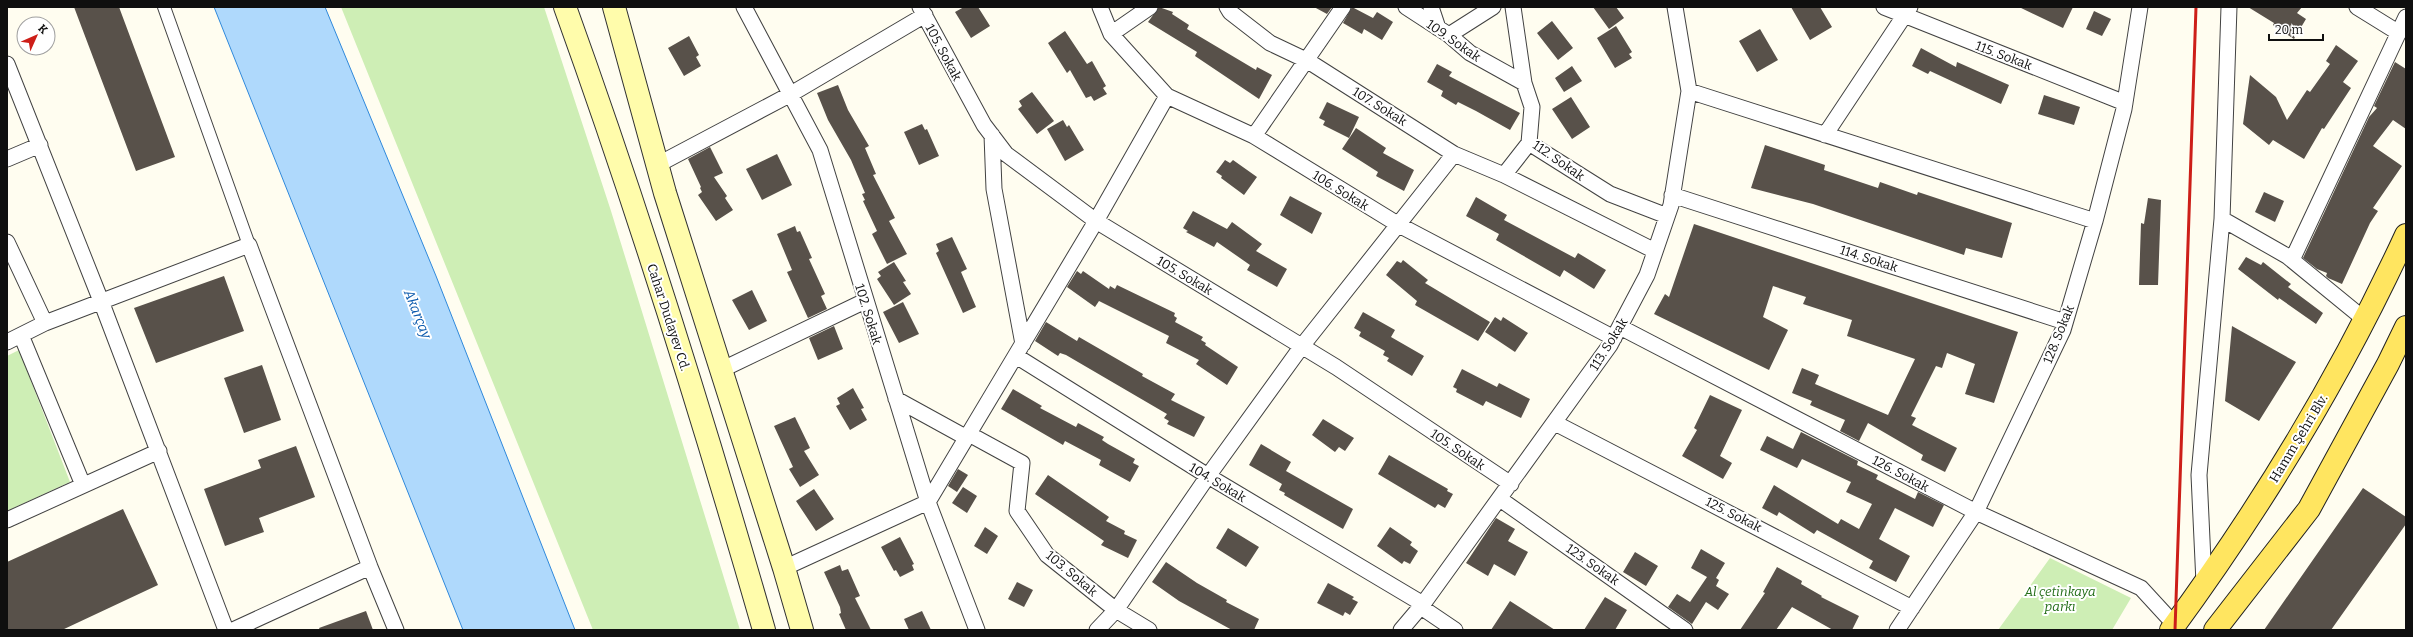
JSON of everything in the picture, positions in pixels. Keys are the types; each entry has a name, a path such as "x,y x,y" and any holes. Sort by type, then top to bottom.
{"main road":[{"name":"Cahar Dudayev Cd.","path":"565,7 598,97 710,444 764,630"},
{"path":"614,7 657,165 784,568 802,630"},
{"name":"Hamm Şehri Blv.","path":"2173,627 2260,502 2320,404 2406,235"},
{"path":"2215,630 2309,509 2403,341"}],"street":[{"path":"164,7 249,245 370,567 396,630"},
{"name":"102. Sokak","path":"744,7 820,150 865,301 928,502 977,630"},
{"name":"106. Sokak","path":"1100,7 1111,34 1167,96 1254,136 1399,225 1617,332"},
{"path":"1111,34 1150,7"},
{"name":"107. Sokak","path":"1227,7 1230,12 1270,43 1308,61 1454,154 1504,175 1655,251"},
{"path":"1254,136 1308,61 1343,7"},
{"name":"109. Sokak","path":"1406,7 1444,31 1470,53 1524,83"},
{"path":"1431,7 1444,31 1493,7"},
{"name":"112. Sokak","path":"1513,7 1524,83 1532,107 1529,143 1610,194 1667,216"},
{"name":"113. Sokak","path":"1401,630 1422,605 1555,423 1617,332 1647,275 1667,216 1672,195 1689,91 1675,7"},
{"name":"115. Sokak","path":"1884,7 1907,12 2125,103"},
{"name":"128. Sokak","path":"1897,630 1976,512 2065,322 2095,221 2125,103 2140,7"},
{"path":"2204,583 2199,475 2222,219 2229,7"},
{"path":"2357,7 2399,33"},
{"path":"657,165 791,94 922,11"},
{"name":"105. Sokak","path":"922,11 984,125 1006,154 1096,221 1302,346 1511,484"},
{"path":"1825,135 1907,12"},
{"path":"2292,260 2406,18"},
{"path":"7,64 102,301 226,630"},
{"path":"1689,91 2095,221"},
{"path":"784,568 928,502 1096,221 1167,96"},
{"path":"992,135 994,189 1019,350"},
{"path":"1504,175 1529,143"},
{"path":"7,160 40,145"},
{"path":"1097,630 1116,610 1208,476 1302,346 1454,154"},
{"name":"114. Sokak","path":"1672,195 2065,322"},
{"path":"2222,219 2292,260 2364,319"},
{"path":"7,242 45,324"},
{"path":"7,342 45,324 102,301 249,245"},
{"path":"721,370 865,301"},
{"name":"126. Sokak","path":"1617,332 1976,512 2141,588 2173,627"},
{"path":"21,335 83,485"},
{"name":"104. Sokak","path":"1019,350 1208,476 1422,605 1455,630"},
{"path":"896,399 968,436"},
{"name":"125. Sokak","path":"1555,423 1912,608"},
{"name":"103. Sokak","path":"968,436 1022,463 1017,511 1047,555 1116,610 1150,630"},
{"path":"7,520 158,451"},
{"name":"123. Sokak","path":"1500,498 1685,630"},
{"path":"233,630 370,567"}],"green space":[{"path":"341,7 544,7 611,211 740,630 593,630"},
{"path":"19,350 70,482 7,511 7,356"},
{"name":"Al çetinkaya parkı","path":"2050,558 2131,598 2112,630 1998,630"}],"water":[{"name":"Akarçay","path":"214,7 325,7 436,276 575,630 463,630"}],"building":[{"path":"74,7 119,7 175,157 136,171"},
{"path":"964,7 978,7 990,26 971,38 955,12"},
{"path":"1159,7 1173,12 1172,14 1189,25 1187,29 1256,70 1257,67 1272,75 1259,99 1195,56 1197,52 1148,22"},
{"path":"1314,7 1332,7 1327,14"},
{"path":"1352,7 1373,18 1377,12 1393,22 1382,40 1364,29 1362,34 1343,23"},
{"path":"1593,7 1616,7 1624,18 1609,29"},
{"path":"1791,7 1820,7 1832,27 1810,40"},
{"path":"2019,7 2073,7 2063,28"},
{"path":"2248,7 2302,7 2297,13 2306,19 2294,39 2273,25 2274,23"},
{"path":"2094,11 2111,19 2102,36 2086,29"},
{"path":"1552,21 1573,48 1558,60 1537,33"},
{"path":"1616,26 1632,52 1629,54 1632,58 1615,68 1597,38"},
{"path":"1760,29 1778,60 1757,72 1739,41"},
{"path":"1065,31 1087,64 1092,61 1106,86 1103,88 1107,94 1094,101 1091,96 1086,98 1070,70 1067,73 1048,43"},
{"path":"689,36 699,55 696,57 701,66 684,76 668,48"},
{"path":"2336,45 2358,61 2343,82 2351,88 2324,129 2322,128 2304,159 2273,140 2269,145 2243,124 2250,75 2276,97 2287,120 2307,90 2310,92 2330,64 2326,61"},
{"path":"1921,48 1956,67 1957,62 2009,85 2001,104 1930,71 1928,74 1912,66"},
{"path":"2395,62 2406,69 2406,129 2393,120 2373,146 2402,166 2373,208 2378,211 2370,223 2342,284 2328,278 2326,276 2327,273 2317,269 2303,258 2369,117 2377,108 2374,106"},
{"path":"1437,64 1452,72 1449,76 1520,113 1510,130 1458,102 1456,105 1441,96 1443,91 1427,82"},
{"path":"1572,66 1582,81 1564,92 1555,78"},
{"path":"838,85 848,110 869,146 865,148 876,174 873,175 895,218 889,221 907,254 887,264 872,234 877,231 863,201 865,200 862,194 865,193 851,160 828,120 817,93"},
{"path":"1032,92 1054,121 1037,134 1018,109 1022,106 1019,101"},
{"path":"2044,95 2080,107 2074,125 2038,114"},
{"path":"1571,97 1590,127 1572,139 1552,109"},
{"path":"1327,102 1359,117 1349,138 1323,125 1325,121 1319,118"},
{"path":"1063,120 1067,127 1069,125 1084,150 1065,161 1047,129"},
{"path":"922,124 925,130 927,129 939,156 919,165 904,132"},
{"path":"1356,128 1386,148 1383,153 1414,170 1404,191 1376,176 1378,172 1342,149"},
{"path":"1765,145 1825,165 1824,170 1878,188 1880,182 1917,195 1918,192 2012,223 2002,258 1966,248 1964,255 1813,204 1751,188"},
{"path":"710,147 723,173 714,177 727,196 725,198 733,210 716,221 698,195 702,192 701,187 688,159"},
{"path":"777,154 792,185 762,200 746,169"},
{"path":"1225,160 1230,163 1233,160 1257,177 1244,195 1221,178 1222,176 1216,172"},
{"path":"2264,192 2284,201 2275,222 2255,212"},
{"path":"1290,196 1322,213 1312,234 1280,215"},
{"path":"1476,197 1507,215 1504,220 1575,258 1578,253 1606,270 1594,289 1564,270 1560,277 1496,240 1499,234 1466,216"},
{"path":"2148,198 2161,200 2158,285 2139,285 2141,223 2144,224"},
{"path":"1193,211 1227,229 1232,222 1262,244 1256,251 1287,269 1277,287 1247,270 1250,265 1217,242 1214,247 1186,232 1188,231 1183,228"},
{"path":"1694,224 2018,332 1994,403 1965,394 1975,364 1947,353 1942,368 1936,366 1911,416 1916,418 1912,425 1957,448 1945,472 1921,460 1923,455 1868,423 1859,441 1840,431 1845,420 1810,405 1812,401 1792,393 1802,368 1819,375 1815,384 1888,415 1915,359 1847,336 1852,320 1803,304 1806,297 1773,286 1763,317 1788,330 1769,370 1654,314 1665,294 1669,297"},
{"path":"795,226 797,232 800,231 812,258 809,259 825,294 821,296 827,309 808,318 787,272 792,270 777,234"},
{"path":"952,237 967,269 961,272 976,307 963,313 936,253 939,251 936,244"},
{"path":"2246,257 2261,265 2263,262 2291,284 2288,287 2323,313 2316,324 2279,298 2278,300 2238,269"},
{"path":"1403,260 1428,280 1425,283 1490,322 1478,341 1415,305 1417,301 1386,275 1397,261 1401,263"},
{"path":"894,262 906,281 903,282 911,294 894,305 877,279 881,276 878,272"},
{"path":"1077,271 1081,274 1083,271 1109,289 1110,286 1115,289 1117,285 1175,313 1174,316 1177,318 1175,322 1203,337 1201,340 1206,343 1205,345 1238,367 1227,385 1196,364 1199,360 1166,343 1169,336 1099,301 1095,307 1067,287"},
{"path":"224,276 244,331 156,363 134,308"},
{"path":"752,290 767,321 749,330 732,300"},
{"path":"903,302 919,334 899,343 883,312"},
{"path":"1363,312 1395,330 1391,337 1424,356 1412,376 1387,361 1389,358 1383,355 1385,351 1359,336 1361,332 1354,328"},
{"path":"1495,317 1501,321 1503,317 1528,333 1515,352 1485,332"},
{"path":"1046,322 1077,341 1079,337 1143,374 1142,376 1175,394 1171,400 1205,417 1194,437 1167,424 1169,421 1164,418 1167,414 1066,355 1060,353 1058,356 1035,341"},
{"path":"834,326 843,349 818,360 809,338"},
{"path":"2232,326 2296,362 2259,421 2225,401"},
{"path":"262,365 281,420 244,433 224,378"},
{"path":"1462,369 1497,387 1499,383 1530,399 1521,418 1486,401 1483,406 1456,392 1457,389 1453,387"},
{"path":"853,388 864,408 861,409 867,420 850,430 836,406 840,404 837,398"},
{"path":"1013,389 1042,406 1040,408 1076,427 1078,423 1104,437 1102,440 1135,459 1133,463 1139,466 1130,482 1099,465 1101,460 1065,441 1063,445 1001,409"},
{"path":"1710,395 1742,410 1720,456 1732,463 1723,479 1682,456 1697,430 1694,428"},
{"path":"795,417 810,448 804,451 819,475 800,487 789,469 793,467 774,426"},
{"path":"1323,419 1354,438 1345,451 1339,447 1335,452 1312,435"},
{"path":"1801,432 1858,461 1857,465 1878,475 1876,479 1915,499 1918,492 1944,505 1933,527 1895,508 1879,539 1910,556 1896,582 1869,568 1873,561 1817,530 1814,534 1779,512 1777,516 1762,508 1774,485 1838,524 1841,519 1859,529 1872,504 1846,492 1851,482 1802,459 1797,468 1760,450 1767,436 1793,449"},
{"path":"1261,444 1291,462 1286,471 1353,509 1343,529 1284,495 1285,493 1279,490 1282,484 1249,465"},
{"path":"296,446 315,497 259,518 264,532 225,546 204,489 261,468 258,460"},
{"path":"1389,455 1448,489 1447,491 1453,494 1445,508 1438,504 1435,508 1378,474"},
{"path":"958,469 968,475 957,492 948,486"},
{"path":"1048,475 1109,517 1106,521 1125,531 1124,534 1137,540 1128,558 1101,545 1104,541 1035,494"},
{"path":"963,487 977,496 967,513 952,503"},
{"path":"2363,488 2406,517 2406,524 2331,630 2264,630"},
{"path":"814,489 834,519 816,531 796,501"},
{"path":"123,509 158,585 62,630 7,630 7,562"},
{"path":"1496,518 1515,529 1508,541 1528,552 1515,576 1494,564 1488,576 1466,563"},
{"path":"985,527 998,536 987,554 974,546"},
{"path":"1390,527 1412,542 1410,545 1418,551 1410,564 1404,561 1402,564 1377,546"},
{"path":"1228,528 1259,547 1246,567 1216,548"},
{"path":"900,537 914,564 912,565 914,570 900,577 896,570 894,571 881,547"},
{"path":"1701,549 1725,563 1716,578 1719,580 1716,586 1729,594 1718,610 1706,602 1692,624 1668,607 1677,594 1690,602 1707,577 1691,568"},
{"path":"1635,552 1658,566 1646,586 1623,572"},
{"path":"1166,562 1197,583 1227,600 1226,602 1259,619 1254,630 1232,630 1179,601 1152,582"},
{"path":"840,565 842,571 848,569 860,596 855,598 871,630 846,630 839,614 841,613 840,607 824,572"},
{"path":"1777,567 1802,581 1801,584 1822,596 1821,597 1859,616 1852,630 1833,630 1792,607 1776,630 1740,630 1765,593 1763,592"},
{"path":"1017,582 1033,590 1024,607 1008,599"},
{"path":"1328,583 1354,597 1352,599 1358,602 1350,615 1345,612 1343,616 1317,603"},
{"path":"1605,597 1627,610 1615,630 1584,630"},
{"path":"1510,601 1555,630 1491,630"},
{"path":"366,611 373,630 320,630 319,628"},
{"path":"922,611 931,630 909,630 904,619"}],"railway":[{"path":"2175,630 2196,7"}]}
